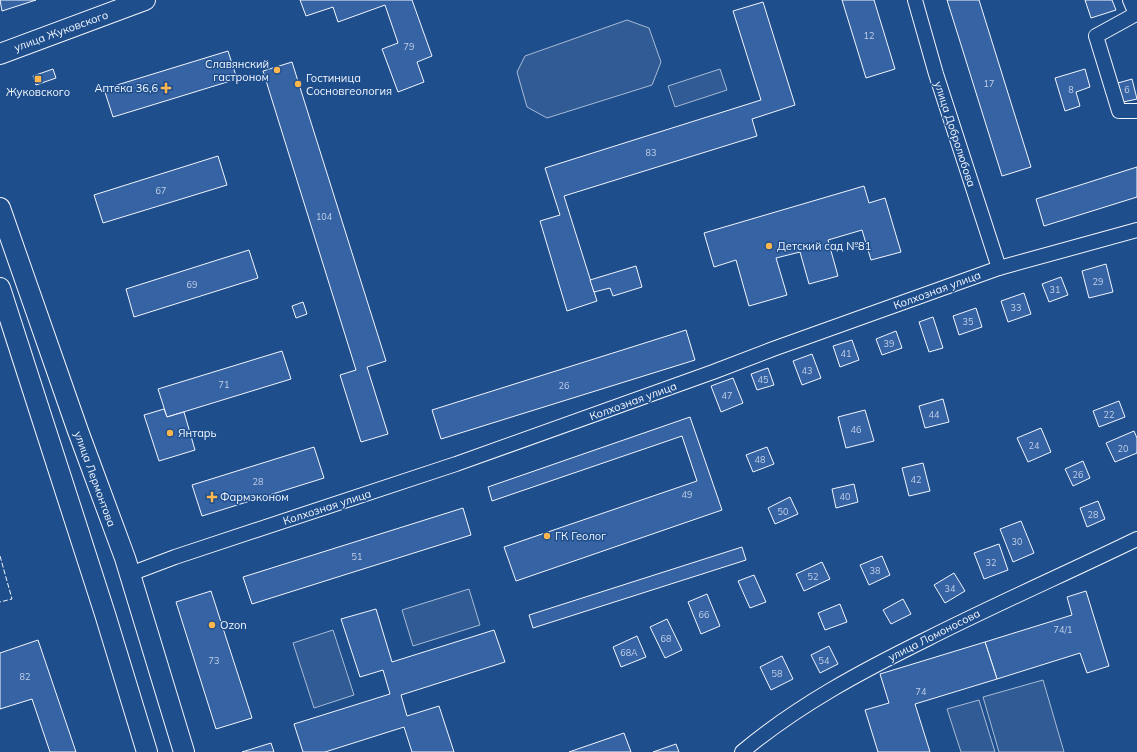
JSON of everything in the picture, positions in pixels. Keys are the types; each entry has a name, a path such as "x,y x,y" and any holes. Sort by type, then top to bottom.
{"main road":[{"name":"улица Жуковского","path":"0,54 145,0"},
{"name":"улица Лермонтова","path":"0,208 130,574 184,752"},
{"path":"0,288 105,614 147,752"}],"street":[{"name":"улица Добролюбова","path":"915,0 936,74 999,268"},
{"path":"1130,0 1136,14 1096,36 1119,111 1137,111"},
{"name":"Колхозная улица","path":"130,574 182,555 456,464 999,268 1137,230"},
{"name":"улица Ломоносова","path":"742,752 766,732 811,701 880,662 1001,602 1137,539"}],"shaded area":[{"path":"627,20 649,28 661,62 652,85 547,118 527,107 517,72 525,56"},
{"path":"720,69 727,90 675,107 668,86"},
{"path":"469,589 480,625 413,646 402,610"},
{"path":"333,630 354,695 314,708 293,643"},
{"path":"1043,680 1064,752 999,752 983,697"},
{"path":"979,700 995,752 961,752 947,709"}],"building":[{"path":"0,0 36,0 2,11"},
{"path":"300,0 412,0 432,56 417,62 424,82 398,92 382,49 398,43 385,5 338,22 333,7 306,16"},
{"path":"842,0 874,0 895,69 866,78"},
{"path":"947,0 979,0 1031,167 1002,176"},
{"path":"1085,0 1112,0 1116,10 1091,18"},
{"path":"763,2 795,105 752,119 757,136 564,196 597,301 567,311 540,221 560,215 545,168 761,100 733,11"},
{"path":"228,51 237,79 113,117 104,89"},
{"path":"292,62 386,361 367,367 388,434 361,442 340,375 356,370 263,71"},
{"path":"53,69 56,78 36,85 33,76"},
{"path":"1085,69 1090,87 1076,92 1080,106 1065,111 1055,78"},
{"path":"1132,79 1137,99 1123,102 1118,83"},
{"path":"218,156 227,185 103,223 94,195"},
{"path":"1137,167 1137,197 1044,226 1036,199"},
{"name":"Детский сад №81","path":"864,186 869,203 885,198 901,252 871,260 862,230 828,240 838,276 809,284 800,252 776,258 787,295 749,306 736,260 714,267 704,233"},
{"path":"249,250 258,278 134,317 126,289"},
{"path":"1106,264 1113,292 1089,298 1082,271"},
{"path":"636,266 642,287 613,296 610,288 594,292 590,280"},
{"path":"1061,277 1068,295 1049,302 1042,284"},
{"path":"1024,293 1031,314 1008,322 1001,301"},
{"path":"303,302 307,314 296,318 292,306"},
{"path":"976,308 982,327 959,335 953,316"},
{"path":"933,317 943,348 929,352 919,322"},
{"path":"686,330 695,360 441,439 432,410"},
{"path":"896,331 902,348 882,355 876,339"},
{"path":"852,340 859,360 840,367 833,346"},
{"path":"282,351 291,379 167,417 158,389"},
{"path":"812,354 821,378 802,385 793,361"},
{"path":"768,368 774,385 757,390 751,374"},
{"path":"733,378 743,403 721,412 711,386"},
{"path":"943,399 949,422 925,428 919,406"},
{"path":"1119,401 1125,417 1099,427 1093,411"},
{"name":"Янтарь","path":"164,409 167,417 184,412 195,450 159,461 144,415"},
{"path":"865,410 874,441 846,448 838,417"},
{"path":"690,417 722,510 516,581 504,547 697,481 682,436 492,501 488,487"},
{"path":"1041,428 1051,452 1028,462 1017,438"},
{"path":"1134,431 1137,438 1137,453 1115,462 1106,443"},
{"path":"314,447 324,478 202,516 192,485"},
{"path":"767,447 774,464 753,472 746,455"},
{"path":"1083,461 1090,478 1073,486 1065,469"},
{"path":"923,463 930,491 909,496 902,468"},
{"path":"854,484 858,502 836,508 832,489"},
{"path":"790,497 798,514 775,524 768,508"},
{"path":"1098,501 1105,519 1087,527 1080,508"},
{"path":"463,508 471,535 252,604 243,577"},
{"path":"1021,521 1034,553 1013,562 1000,529"},
{"path":"999,544 1008,570 984,579 974,553"},
{"path":"742,547 746,560 533,628 529,615"},
{"path":"882,556 890,575 869,585 860,565"},
{"path":"822,562 830,579 804,591 796,574"},
{"path":"954,573 965,591 945,603 934,585"},
{"path":"754,575 766,602 750,608 738,581"},
{"path":"211,591 252,718 216,729 176,602"},
{"path":"1086,591 1109,666 1087,673 1080,653 997,679 985,642 1072,615 1067,597"},
{"path":"707,594 720,626 701,634 688,602"},
{"path":"903,599 911,614 891,624 883,610"},
{"path":"840,604 847,622 825,630 818,613"},
{"path":"376,609 392,662 494,630 505,662 401,695 407,716 439,706 454,752 412,752 404,727 325,752 303,752 294,724 390,694 383,670 360,677 341,619"},
{"path":"667,619 682,650 665,658 650,627"},
{"path":"637,636 646,657 621,667 613,647"},
{"path":"38,640 76,752 50,752 32,699 0,709 0,653"},
{"path":"985,642 997,679 915,704 930,752 878,752 865,710 889,703 880,674"},
{"path":"829,646 838,664 820,673 811,655"},
{"path":"782,656 793,679 771,690 760,667"},
{"path":"624,733 631,752 569,752"},
{"path":"271,743 274,752 242,752"},
{"path":"676,744 679,752 653,752"}],"fence":[{"path":"0,556 12,599 0,602"}],"place":[{"name":"Славянский гастроном","path":"277,70"},
{"name":"Жуковского","path":"38,79"},
{"name":"Гостиница Сосновгеология","path":"298,84"},
{"name":"Аптека 36,6","path":"166,88"},
{"name":"Детский сад №81","path":"769,246"},
{"name":"Янтарь","path":"170,433"},
{"name":"Фармэконом","path":"212,497"},
{"name":"ГК Геолог","path":"547,536"},
{"name":"Ozon","path":"212,625"}]}
